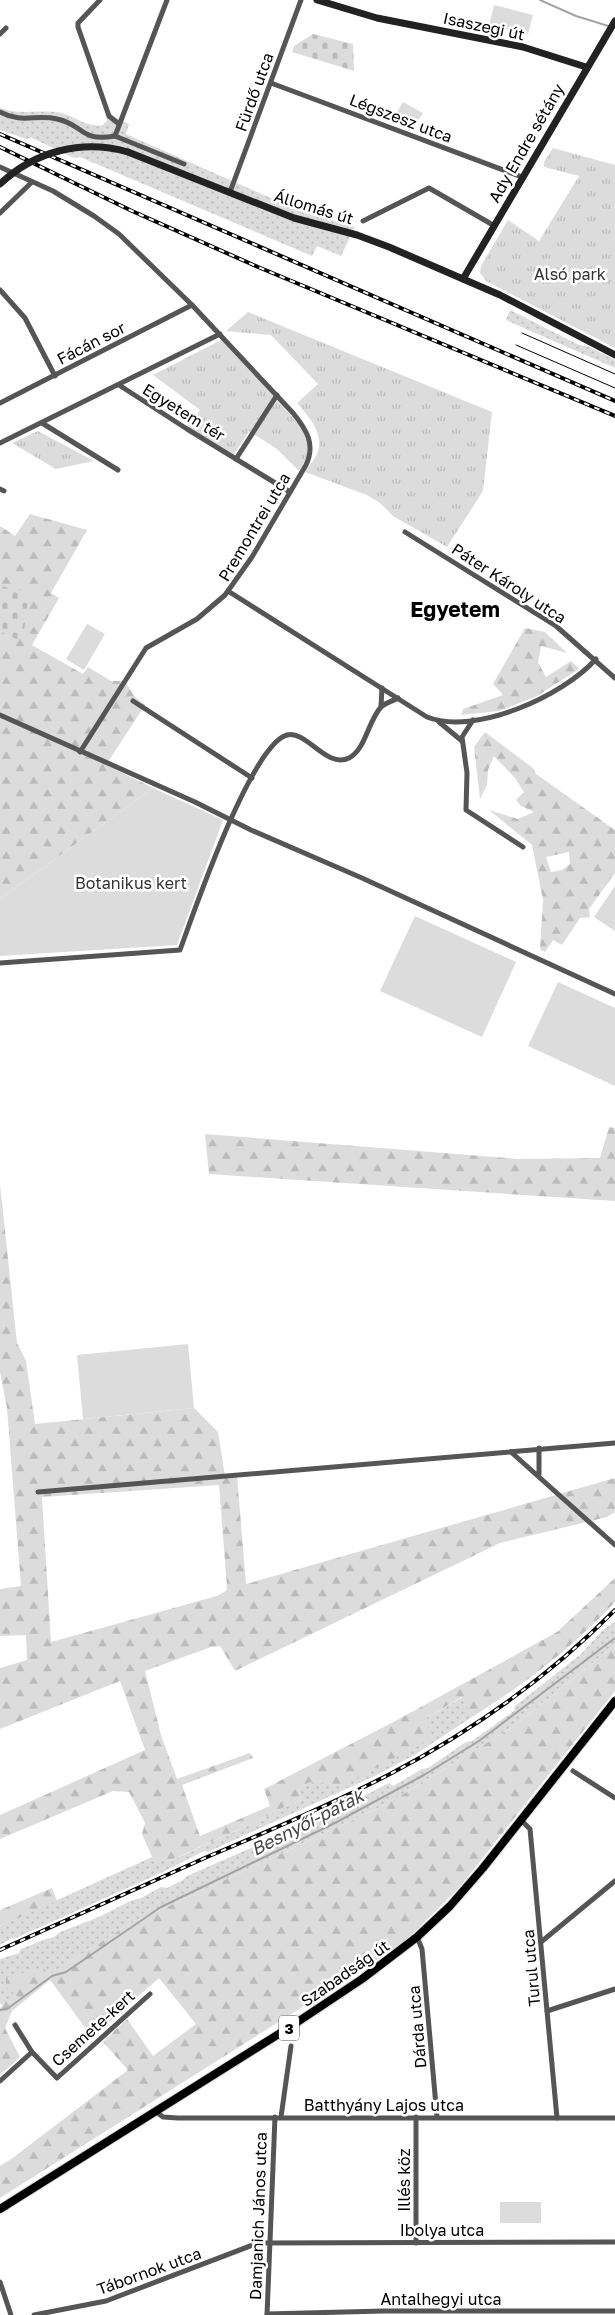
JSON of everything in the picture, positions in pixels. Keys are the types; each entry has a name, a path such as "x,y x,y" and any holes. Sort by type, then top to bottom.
{"main road":[{"name":"Isaszegi út","path":"318,0 377,18 523,47 586,67"},
{"name":"Ady Endre sétány","path":"463,279 614,22"},
{"name":"Állomás út","path":"0,184 30,162 58,151 77,147 100,146 128,152 294,218 363,237 506,298 615,355"},
{"name":"Szabadság út","path":"0,2209 321,2007 380,1967 417,1937 450,1906 615,1701"}],"street":[{"path":"100,0 78,23 78,27 109,116 119,124"},
{"path":"115,136 167,0"},
{"name":"Fürdő utca","path":"230,192 301,0"},
{"path":"0,34 6,28"},
{"name":"Légszesz utca","path":"271,83 522,177"},
{"path":"0,112 19,119 61,120 95,138 115,136 184,164"},
{"name":"Premontrei utca","path":"0,167 75,204 110,227 192,305 302,424 310,441 308,460 252,557 228,591 427,717 438,722 457,723 474,720 508,712 537,701 575,677 596,659"},
{"path":"0,213 32,182"},
{"path":"363,221 429,188 493,225"},
{"path":"0,290 25,318 55,376"},
{"name":"Fácán sor","path":"0,403 192,305"},
{"name":"Egyetem tér","path":"0,443 220,334"},
{"name":"Egyetem tér","path":"119,385 290,492"},
{"name":"Egyetem tér","path":"236,459 277,395"},
{"path":"42,423 118,470"},
{"name":"Páter Károly utca","path":"405,532 556,626 596,659 615,678"},
{"path":"80,752 146,648 197,619 228,591"},
{"path":"0,963 180,950 229,819 252,778 277,741 288,735 296,736 334,759 349,758 356,751 381,707 382,688"},
{"path":"381,707 398,698"},
{"path":"133,701 252,778"},
{"path":"0,715 482,932 615,994"},
{"path":"474,720 463,734 462,740 467,773 466,810 522,847"},
{"path":"438,722 462,740"},
{"path":"38,1492 511,1452 538,1448 615,1443"},
{"path":"538,1448 539,1474"},
{"path":"511,1452 539,1474 615,1545"},
{"path":"573,1770 615,1798"},
{"name":"Turul utca","path":"521,1820 530,1829 557,2118"},
{"path":"541,1942 615,1881"},
{"name":"Dárda utca","path":"417,1937 422,1948 437,2117"},
{"path":"547,2011 615,1990"},
{"name":"Csemete-kert","path":"15,2025 32,2052 57,2078 150,1994"},
{"name":"Damjanich János utca","path":"267,2314 278,2117 291,2046"},
{"name":"Csemete-kert","path":"0,2081 32,2052"},
{"name":"Batthyány Lajos utca","path":"155,2110 163,2117 170,2118 615,2118"},
{"name":"Illés köz","path":"416,2117 416,2243"},
{"name":"Ibolya utca","path":"270,2242 615,2242"},
{"name":"Tábornok utca","path":"34,2315 106,2301 258,2243 270,2242"},
{"path":"0,2282 11,2315"},
{"name":"Antalhegyi utca","path":"267,2314 383,2311 588,2314 615,2311"}],"green space":[{"path":"494,5 533,15 528,34 489,25"},
{"path":"313,34 353,44 354,71 292,52 294,46"},
{"path":"403,102 423,113 414,127 395,115"},
{"path":"0,108 14,111 61,113 96,125 103,125 107,120 105,113 129,124 126,134 282,203 315,216 355,227 341,256 317,246 312,256 80,157 74,158 32,138 26,139 0,130"},
{"name":"Alsó park","path":"553,148 615,165 615,348 486,281 480,273 481,266 508,220 539,241 579,176 544,167 544,162"},
{"path":"510,310 579,345 589,347 615,360 615,368 506,320"},
{"path":"248,312 492,412 483,491 447,547 393,516 380,503 367,495 305,472 317,454 319,438 314,425 297,403 318,384 271,335 226,331"},
{"path":"223,339 300,426 306,438 307,454 299,471 277,449 249,431 233,456 188,429 200,410 153,375"},
{"path":"38,431 94,461 56,469 12,443"},
{"path":"30,514 87,530 51,593 59,598 32,645 83,674 88,667 111,681 125,681 134,696 145,705 106,765 153,788 0,899 0,526 15,536"},
{"path":"0,586 29,592 24,632 18,640 0,631"},
{"path":"87,624 105,634 84,670 66,659"},
{"path":"525,628 545,632 567,653 541,646 538,662 546,677 571,661 579,669 537,696 499,711 461,715 463,709 503,695 493,684"},
{"path":"485,732 534,769 536,774 615,830 615,873 589,909 590,917 580,918 562,945 553,940 545,952 540,949 543,900 532,845 489,810 518,819 534,812 521,806 516,800 524,792 515,778 494,756 488,770 487,785 480,799 474,747","holes":["569,852 570,864 562,870 551,872 546,857"]},
{"name":"Botanikus kert","path":"153,788 223,820 177,945 0,956 0,899"},
{"path":"615,886 615,931 594,917"},
{"path":"415,916 516,962 482,1037 380,991"},
{"path":"558,982 615,1008 615,1086 528,1046"},
{"path":"609,1127 615,1128 615,1201 209,1174 205,1134 518,1159 600,1158"},
{"path":"0,1184 17,1343 26,1361 35,1424 194,1408 218,1432 225,1476 237,1476 246,1584 615,1478 615,1512 607,1517 500,1543 235,1671 220,1646 211,1647 145,1671 161,1735 177,1779 250,1753 253,1758 182,1785 200,1836 270,1806 264,1789 399,1719 557,1632 615,1578 615,1602 565,1650 510,1692 472,1717 462,1697 426,1718 431,1739 343,1785 310,1782 297,1790 302,1800 169,1861 152,1857 142,1834 145,1823 129,1792 113,1791 0,1839 0,1815 145,1750 120,1681 0,1729 0,1668 27,1660 26,1635 0,1636 0,1589 21,1586 7,1408 0,1372","holes":["219,1485 226,1591 217,1596 51,1642 42,1497"]},
{"path":"188,1344 194,1408 83,1419 77,1355"},
{"path":"615,1622 615,1645 513,1727 387,1804 128,1925 47,1976 11,2002 0,1994 0,1959 19,1953 21,1949 54,1937 60,1932 99,1917 161,1887 167,1888 187,1876 326,1815 389,1783 393,1786 422,1769 428,1768 466,1742 472,1741 514,1711 515,1706 581,1654 604,1629"},
{"path":"615,1645 615,1691 458,1889 402,1944 0,2198 0,2166 128,2070 103,2042 127,2019 153,2056 196,2024 159,1978 92,2037 50,1980 12,2011 5,2028 20,2057 0,2075 0,2008 3,2006 0,2003 0,1994 11,2002 17,1996 6,1987 6,1978 43,1967 48,1975 128,1925 387,1804 513,1727"},
{"path":"463,1697 472,1717 416,1754 379,1774 208,1852 204,1851 163,1872 0,1945 0,1926 152,1857 170,1861 251,1824 302,1800 297,1790 310,1782 343,1784 426,1718"},
{"path":"52,1888 57,1901 0,1926 0,1910"},
{"path":"500,2202 541,2202 541,2223 500,2223"}],"waterway":[{"path":"540,0 576,16 615,28"},
{"name":"Besnyői-patak","path":"0,2010 7,2009 52,1976 66,1972 161,1907 333,1824 424,1775 479,1741 615,1638"}],"tram line":[{"path":"522,333 615,374"},
{"path":"516,345 615,388"}],"railway":[{"path":"0,134 615,401"},
{"path":"0,147 132,211 258,267 615,416"},
{"path":"0,1950 322,1807 421,1757 480,1721 537,1680 615,1610"}],"district":[{"name":"Egyetem","path":"455,609"}]}
